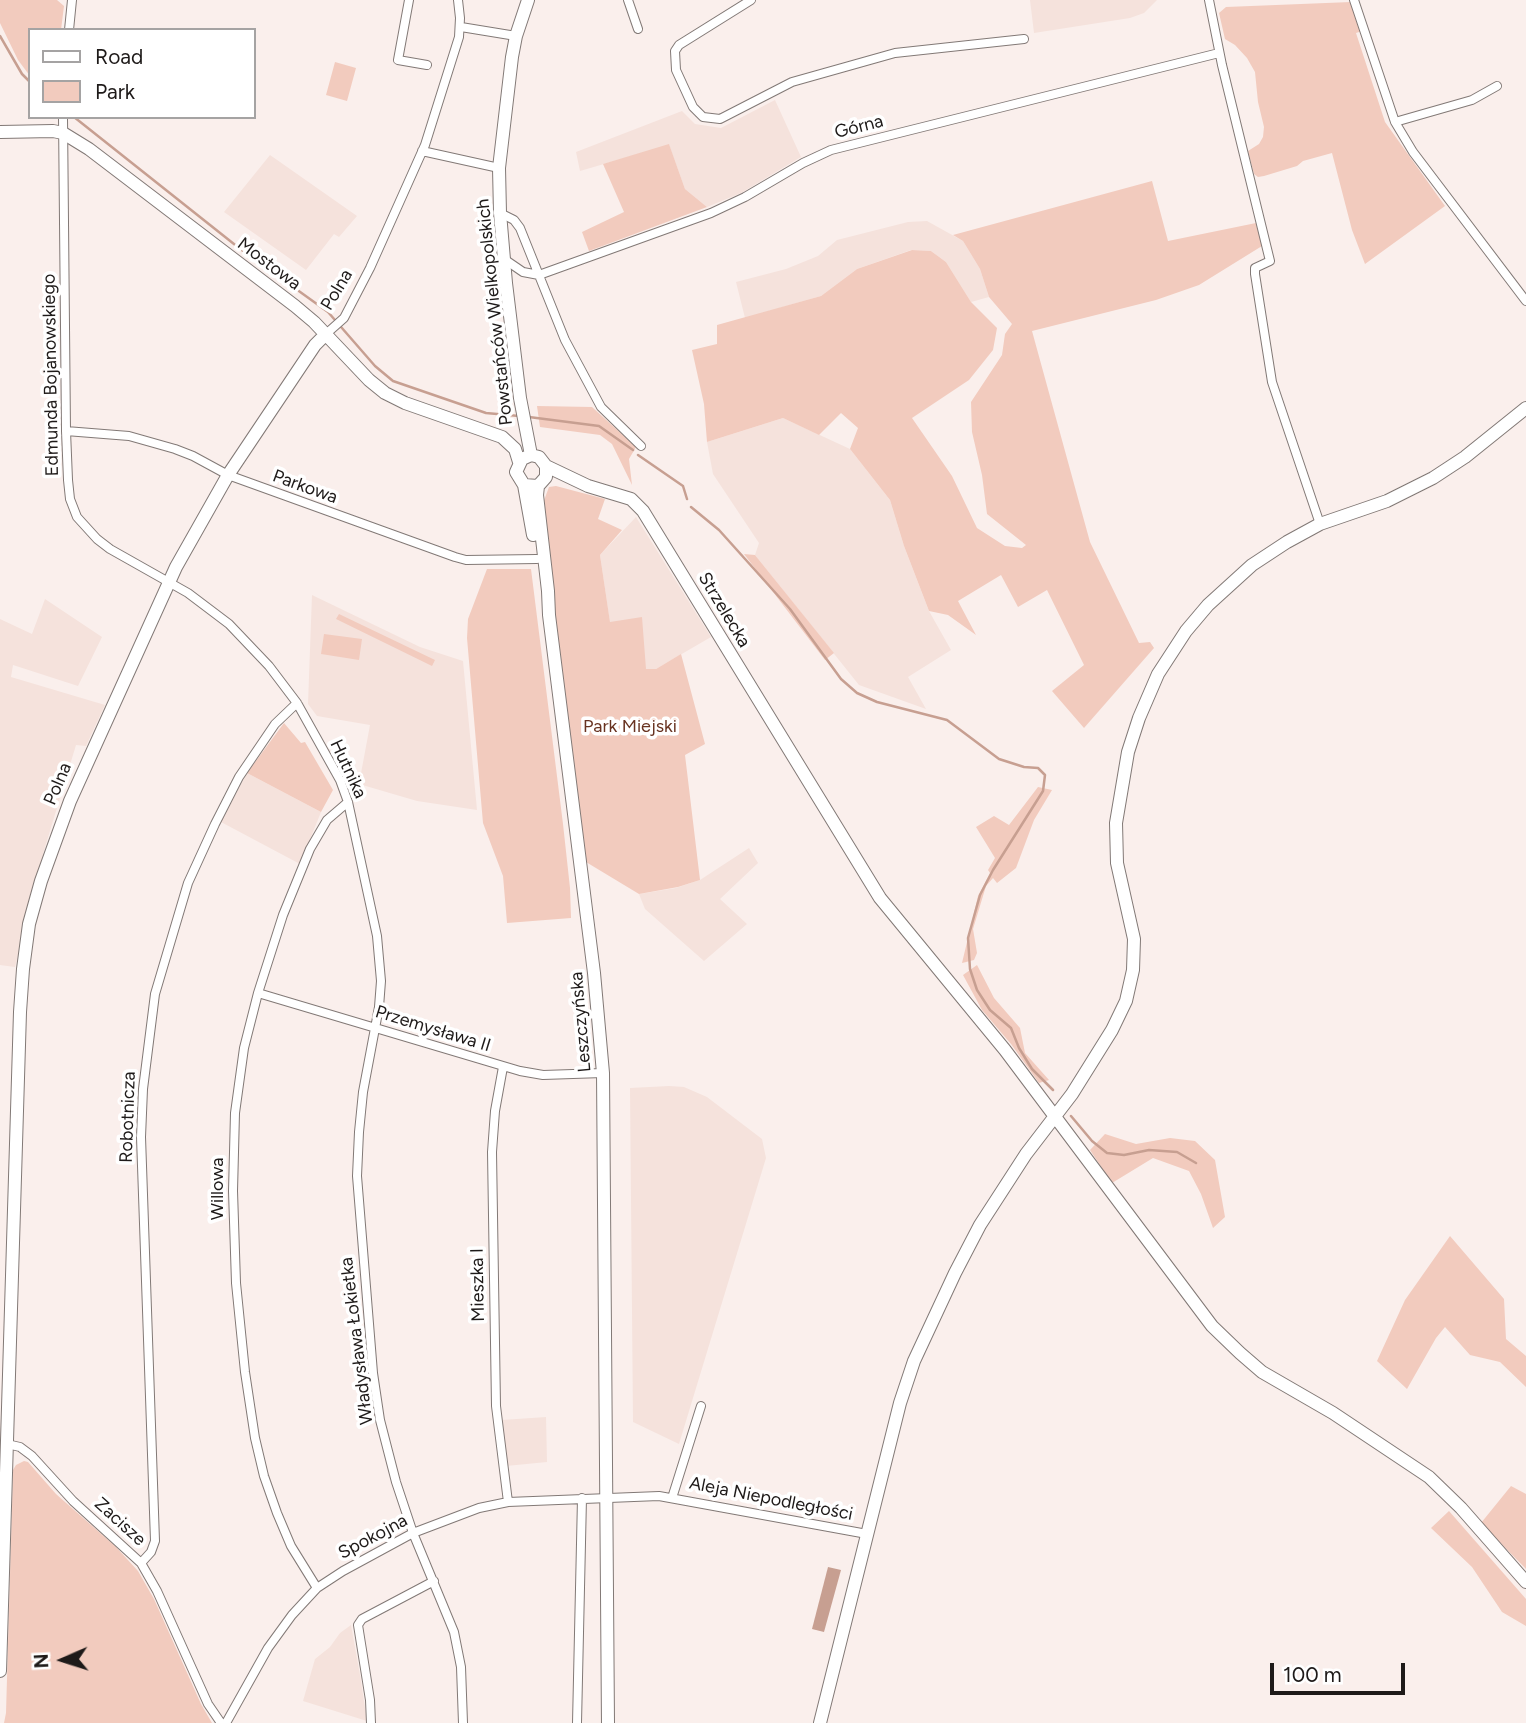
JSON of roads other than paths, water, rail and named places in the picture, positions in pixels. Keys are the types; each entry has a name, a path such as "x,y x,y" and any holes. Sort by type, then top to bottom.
{"street":[{"path":"69,28 72,0"},
{"path":"409,0 398,60 427,65"},
{"name":"Polna","path":"0,1671 3,1444 20,1012 29,924 41,881 70,801 169,583 228,475 316,345 344,318 370,268 422,151 448,75 461,27 458,0"},
{"name":"Powstańców Wielkopolskich","path":"528,0 516,36 507,85 499,168 506,283 520,398 531,455"},
{"path":"628,0 638,29"},
{"path":"751,0 679,45 674,51 676,70 693,107 703,117 720,119 792,82 895,53 1024,40"},
{"path":"1209,0 1219,53 1270,261 1255,268 1267,358 1278,404 1320,524 1387,500 1433,478 1465,457 1526,408"},
{"path":"1354,0 1395,122 1421,162 1526,301"},
{"path":"461,27 516,36"},
{"name":"Górna","path":"539,275 710,213 831,150 1219,53"},
{"path":"1395,122 1472,100 1497,86"},
{"name":"Edmunda Bojanowskiego","path":"63,119 66,431 70,499 77,517 97,539 169,583"},
{"path":"0,132 63,133"},
{"name":"Mostowa","path":"63,133 107,161 328,332 369,380 385,393 502,437"},
{"path":"422,151 499,168"},
{"path":"500,213 514,220 520,228 565,340 594,396 601,407 641,446"},
{"path":"504,259 523,272 539,275"},
{"path":"506,283 523,272"},
{"path":"502,437 515,436 524,425"},
{"name":"Parkowa","path":"66,431 100,432 153,442 193,456 228,475 455,558 537,559"},
{"path":"502,437 515,449 519,462 517,477 524,485 541,483 547,474 546,466 539,457 531,455 519,462"},
{"name":"Strzelecka","path":"546,466 588,486"},
{"name":"Strzelecka","path":"541,483 558,480 588,486 631,499 643,511 880,898 1005,1050 1225,1340 1262,1372 1333,1413 1429,1477 1461,1508 1526,1582"},
{"name":"Leszczyńska","path":"541,483 537,495 548,591 548,615"},
{"name":"Leszczyńska","path":"524,485 548,615 594,973 603,1073 608,1723"},
{"name":"Aleja Niepodległości","path":"607,1499 653,1496 672,1498 867,1534 904,1390 935,1314 980,1225 1112,1030 1126,1001 1131,986 1134,939 1117,859 1116,822 1128,752 1145,703 1167,660 1196,619 1235,579 1269,553 1320,524"},
{"name":"Hutnika","path":"169,583 208,607 229,624 269,666 296,703 340,780 348,802 379,948 381,981 375,1027"},
{"name":"Robotnicza","path":"141,1563 151,1552 155,1541 141,1137 143,1089 155,994 188,883 215,824 239,777 275,724 296,703"},
{"name":"Willowa","path":"317,1588 291,1546 264,1476 244,1372 236,1283 233,1191 235,1113 243,1054 282,915 309,851 327,820 348,802"},
{"name":"Przemysława II","path":"258,993 503,1067 543,1075 603,1073"},
{"name":"Władysława Łokietka","path":"375,1027 363,1092 357,1176 373,1373 380,1420 412,1533 446,1610 458,1649 463,1723"},
{"name":"Mieszka I","path":"503,1067 495,1111 493,1192 496,1406 508,1502"},
{"path":"672,1498 701,1406"},
{"name":"Zacisze","path":"3,1444 20,1447 32,1456 73,1501 141,1563 208,1704 220,1723"},
{"path":"577,1723 582,1498"},
{"name":"Spokojna","path":"226,1723 268,1648 292,1615 317,1588 344,1571 412,1533 479,1508 508,1502 607,1499"},
{"path":"820,1723 867,1534"},
{"path":"371,1723 358,1625 362,1619 434,1581"}],"waterway":[{"path":"0,36 28,80"},
{"path":"77,119 239,248 328,312 375,366 393,381 486,413 519,416"},
{"path":"529,417 599,426 633,450"},
{"path":"638,455 683,486 687,499"},
{"path":"691,507 719,530 790,609 841,679 857,693 877,702 947,720 999,759 1024,767 1038,768 1045,775 1043,791 980,895 968,938 970,969 977,990 990,1010 1011,1028 1032,1069 1053,1090"},
{"path":"1071,1116 1092,1141 1107,1153 1124,1155 1149,1150 1177,1152 1196,1163"}],"park label":[{"name":"Park Miejski","path":"630,727"}]}
